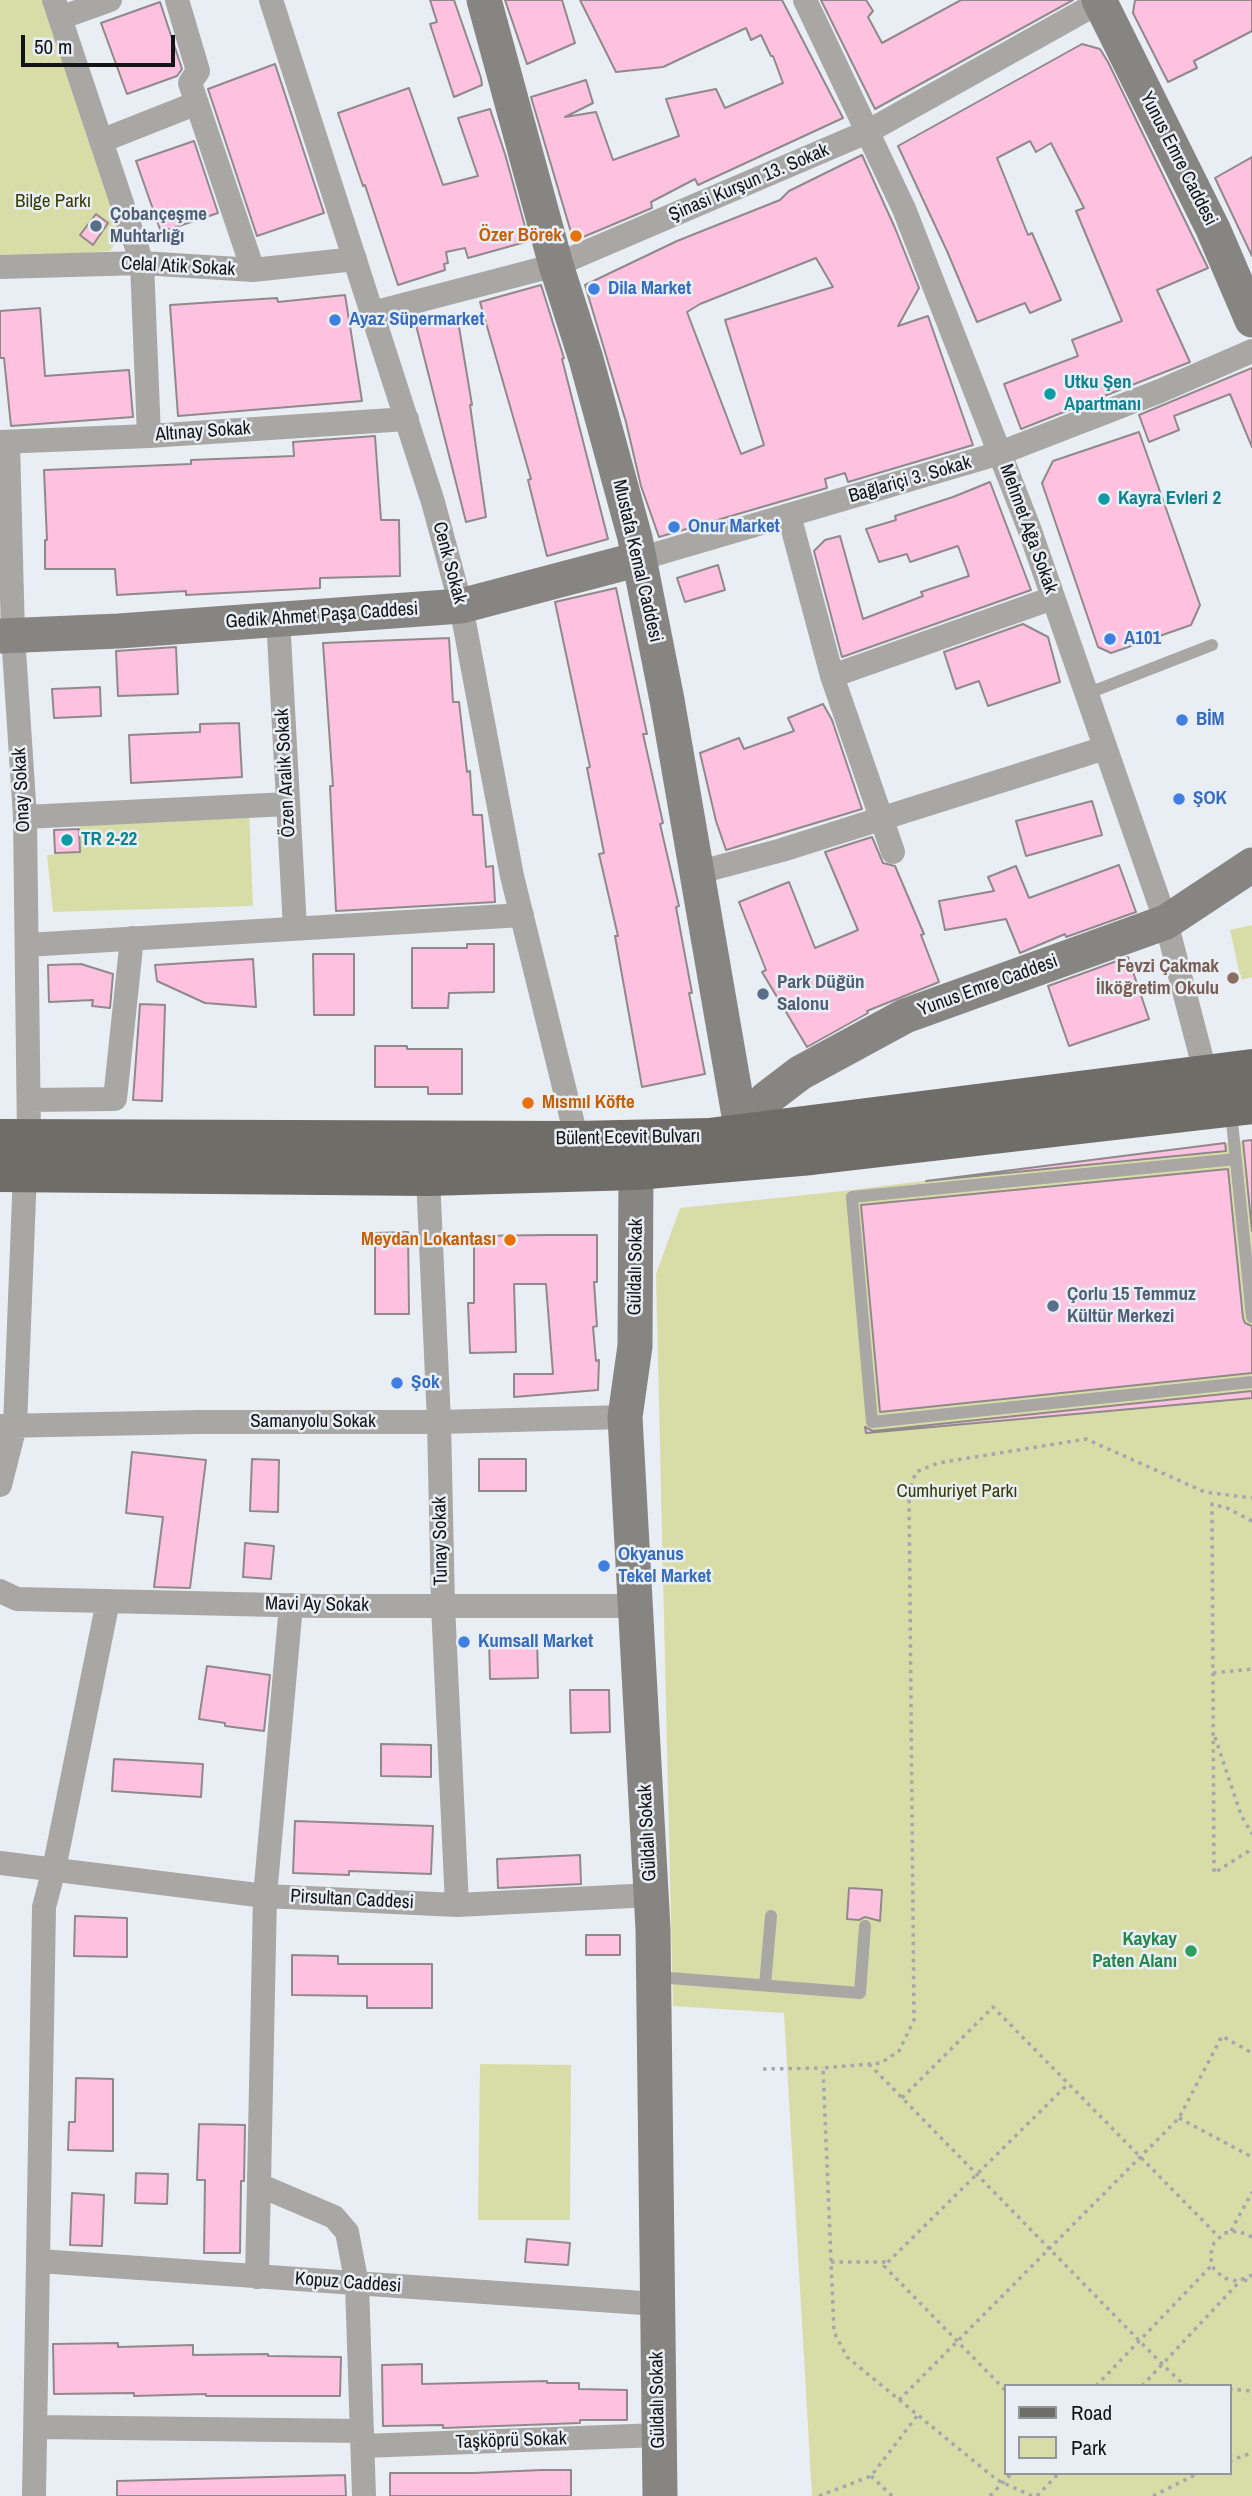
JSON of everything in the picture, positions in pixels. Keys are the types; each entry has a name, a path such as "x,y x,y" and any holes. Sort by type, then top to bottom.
{"main road":[{"name":"Bülent Ecevit Bulvarı","path":"732,1144 1252,1068"},
{"name":"Bülent Ecevit Bulvarı","path":"13,1155 428,1177 579,1156 1241,1107"},
{"path":"579,1156 636,1171 732,1144"},
{"name":"Bülent Ecevit Bulvarı","path":"13,1155 579,1156"}],"street":[{"path":"110,0 57,9 142,263 149,436"},
{"path":"177,0 198,71 190,83 253,270"},
{"name":"Cenk Sokak","path":"271,0 433,502 461,607 512,876 579,1156"},
{"name":"Mustafa Kemal Caddesi","path":"484,0 556,265 586,359 639,559 667,700 696,873 732,1144"},
{"name":"Mehmet Ağa Sokak","path":"805,0 904,209 1029,528 1166,922 1206,1075"},
{"name":"Şinasi Kurşun 13. Sokak","path":"372,313 556,265 867,132 1100,1"},
{"name":"Yunus Emre Caddesi","path":"1100,1 1213,229 1252,320"},
{"path":"101,141 197,103"},
{"name":"Celal Atik Sokak","path":"0,267 142,263 253,270 355,259"},
{"name":"Bağlariçi 3. Sokak","path":"639,559 1000,453 1160,391 1252,351"},
{"name":"Altınay Sokak","path":"4,443 407,419"},
{"name":"Onay Sokak","path":"4,443 7,636 25,817 29,1100 13,1155 8,1426"},
{"path":"789,515 832,676 893,852"},
{"name":"Gedik Ahmet Paşa Caddesi","path":"7,636 119,631 461,607 639,559"},
{"path":"832,676 1053,598"},
{"name":"Özen Aralık Sokak","path":"278,618 295,928"},
{"path":"696,873 782,850 1105,748"},
{"path":"25,817 288,804"},
{"name":"Yunus Emre Caddesi","path":"732,1144 766,1099 800,1073 905,1016 1166,922 1252,865"},
{"path":"27,944 522,915"},
{"path":"29,1100 115,1099 132,938"},
{"name":"Güldalı Sokak","path":"636,1171 635,1346 625,1417 651,1895 660,2496"},
{"name":"Tunay Sokak","path":"428,1177 457,1905"},
{"name":"Samanyolu Sokak","path":"8,1426 200,1422 439,1422 625,1417"},
{"path":"0,1485 8,1426"},
{"name":"Mavi Ay Sokak","path":"0,1591 17,1600 291,1605 635,1606"},
{"path":"34,2496 44,1907 108,1601"},
{"path":"257,2277 265,1896 291,1605"},
{"name":"Pirsultan Caddesi","path":"0,1863 265,1896 457,1905 651,1895"},
{"path":"259,2185 334,2217 347,2232 357,2284 364,2496"},
{"name":"Kopuz Caddesi","path":"39,2261 657,2304"},
{"name":"Taşköprü Sokak","path":"36,2427 363,2439 659,2435"}],"lane":[{"path":"1086,694 1212,645"},
{"path":"1241,1107 1236,1159 1252,1317"},
{"path":"1236,1159 852,1197 872,1422 1252,1382"},
{"path":"765,1985 771,1916"},
{"path":"653,1977 860,1993 865,1926"}],"path":[{"path":"763,2069 881,2063 899,2051 914,2020 909,1492 916,1472 937,1463 1086,1439 1205,1492 1252,1498"},
{"path":"1252,1521 1227,1508 1212,1504 1214,1872 1252,1849"},
{"path":"1213,1673 1252,1669"},
{"path":"1213,1732 1238,1804 1252,1834"},
{"path":"902,2098 993,2007 1219,2237"},
{"path":"899,2400 1178,2118 1222,2036 1252,2053"},
{"path":"869,2064 1183,2384"},
{"path":"823,2068 834,2332 847,2357 1002,2483 1034,2496 1057,2475"},
{"path":"1004,2389 884,2266 1068,2084"},
{"path":"1178,2118 1252,2157"},
{"path":"1231,2231 1252,2192"},
{"path":"1252,2237 1244,2232 1231,2231 1219,2237 1212,2249 1212,2265 1224,2278 1252,2282"},
{"path":"831,2262 888,2262"},
{"path":"1098,2384 1212,2265"},
{"path":"1144,2384 1243,2280 1252,2275"},
{"path":"1231,2389 1252,2390"},
{"path":"819,2496 871,2476 918,2416"},
{"path":"1231,2460 1251,2451"},
{"path":"990,2496 1010,2475"},
{"path":"1153,2496 1195,2475"},
{"path":"871,2476 892,2496"}],"green space":[{"name":"Bilge Parkı","path":"0,0 43,0 121,235 110,251 0,259"},
{"path":"249,810 253,906 53,912 47,855 80,852 80,818"},
{"path":"1252,925 1252,977 1241,980 1230,930"},
{"name":"Cumhuriyet Parkı","path":"1252,1140 1252,2496 812,2496 784,2013 673,2006 656,1274 680,1208 843,1191"},
{"path":"480,2064 571,2065 570,2220 478,2220"}],"building":[{"path":"430,0 454,0 481,78 482,85 454,97 430,24 437,22"},
{"path":"505,0 562,0 575,43 527,64"},
{"path":"580,0 782,0 843,118 698,185 695,179 651,202 652,208 573,239 531,97 586,80 593,103 565,117 596,112 613,160 679,136 666,99 716,89 725,108 783,83 773,56 761,35 751,40 746,28 663,67 616,72"},
{"path":"821,0 866,0 873,11 868,17 882,43 961,0 1073,0 875,109"},
{"path":"1135,0 1252,0 1252,31 1194,61 1197,68 1168,82 1133,13"},
{"path":"160,2 182,69 177,76 127,94 101,23"},
{"path":"1082,44 1100,49 1108,62 1208,268 1157,290 1190,362 1021,429 1004,384 1078,356 1072,340 1122,321 1076,211 1084,208 1051,143 1036,152 1030,141 997,158 1028,235 1032,233 1061,300 1030,313 1025,303 977,322 898,146"},
{"path":"275,64 324,213 257,236 208,89"},
{"path":"409,88 443,185 478,176 458,118 490,109 529,241 468,258 465,248 446,252 448,263 444,264 445,270 398,285 338,113"},
{"path":"194,141 218,213 161,232 136,161"},
{"path":"862,155 919,288 898,326 928,316 973,445 848,482 845,473 825,479 827,488 659,537 641,486 626,422 585,285 677,241 780,200 789,191","holes":["816,258 833,287 725,320 764,445 741,454 687,312 700,304"]},
{"path":"1252,157 1252,256 1215,178"},
{"name":"Çobançeşme Muhtarlığı","path":"96,214 108,223 93,245 80,235"},
{"path":"541,285 564,358 562,359 608,539 547,556 528,480 531,479 480,302"},
{"path":"345,295 362,401 178,416 170,305 277,298 278,302"},
{"path":"40,308 45,376 129,370 133,417 11,426 4,358 0,358 0,311"},
{"path":"457,315 486,517 466,522 416,325"},
{"path":"1252,368 1252,447 1230,394 1174,416 1179,430 1149,442 1139,415"},
{"path":"1139,432 1200,605 1191,625 1111,653 1098,647 1042,483 1053,461"},
{"path":"375,436 381,520 399,520 400,576 320,578 320,588 186,595 186,591 117,595 115,569 45,569 47,540 44,470 191,464 191,460 294,456 293,442"},
{"path":"990,482 1031,590 842,657 814,551 825,540 840,536 863,619 923,596 921,592 969,576 958,546 910,562 907,554 879,562 866,529 896,520 895,516"},
{"path":"718,565 725,590 685,602 677,578"},
{"path":"616,588 647,734 643,734 663,823 660,824 679,906 676,907 692,993 689,993 705,1074 642,1087 615,936 618,936 599,854 604,853 587,768 590,767 555,602"},
{"path":"1023,624 1048,637 1060,682 988,706 979,681 956,689 944,652"},
{"path":"449,638 453,702 459,702 467,772 470,771 473,815 482,815 486,867 493,866 495,902 336,911 330,786 333,786 323,643"},
{"path":"176,647 178,694 118,696 116,651"},
{"path":"100,687 101,716 54,718 52,689"},
{"path":"823,704 832,720 862,809 726,850 716,821 700,753 739,738 744,749 794,731 788,718"},
{"path":"239,723 242,777 131,783 129,735 200,732 200,724"},
{"path":"1092,801 1102,835 1026,856 1016,821"},
{"name":"TR 2-22","path":"79,829 80,852 55,853 54,830"},
{"path":"872,837 883,863 895,866 924,934 921,935 939,982 867,1011 868,1013 807,1047 762,972 766,970 739,902 789,882 815,948 858,930 825,852"},
{"path":"1119,865 1136,912 1066,937 1065,934 1020,953 1006,919 945,930 939,901 994,891 988,877 1016,866 1029,898"},
{"path":"467,944 494,944 494,992 449,993 448,1008 412,1008 412,948 467,948"},
{"path":"313,954 354,954 354,1015 314,1015"},
{"path":"1128,957 1149,1019 1069,1046 1048,986"},
{"path":"253,959 256,1007 205,1003 157,981 155,965"},
{"path":"81,964 113,974 110,1008 92,1006 93,1000 49,1002 48,965"},
{"path":"140,1004 165,1005 162,1101 133,1100"},
{"path":"375,1046 462,1049 462,1094 428,1094 428,1087 375,1087"},
{"path":"1252,1140 1252,1231 1243,1141"},
{"path":"1225,1143 1226,1151 926,1181"},
{"name":"Çorlu 15 Temmuz Kültür Merkezi","path":"1228,1169 1243,1318 1245,1323 1252,1326 1252,1373 880,1412 861,1205"},
{"path":"408,1232 409,1314 375,1314 375,1233"},
{"path":"597,1235 597,1282 594,1282 597,1326 593,1327 596,1361 599,1360 598,1390 514,1397 514,1374 553,1374 546,1284 514,1284 516,1352 470,1353 468,1303 474,1303 474,1236"},
{"path":"1252,1391 1252,1398 866,1433 865,1427 873,1431"},
{"path":"132,1452 206,1460 190,1588 154,1587 163,1517 126,1513"},
{"path":"252,1459 279,1460 278,1512 250,1511"},
{"path":"479,1459 526,1459 526,1491 479,1491"},
{"path":"245,1543 274,1546 271,1579 243,1577"},
{"path":"537,1637 538,1678 490,1679 489,1638"},
{"path":"207,1666 270,1675 264,1731 225,1726 225,1723 199,1719"},
{"path":"570,1690 609,1690 610,1732 571,1733"},
{"path":"381,1744 431,1745 431,1777 381,1776"},
{"path":"114,1759 203,1764 201,1797 112,1791"},
{"path":"295,1821 433,1826 431,1874 349,1871 349,1875 293,1873"},
{"path":"580,1855 581,1884 498,1888 497,1859"},
{"path":"849,1888 882,1890 880,1921 865,1917 859,1920 847,1919"},
{"path":"75,1916 127,1918 127,1957 74,1956"},
{"path":"586,1935 620,1935 620,1955 586,1955"},
{"path":"292,1955 338,1956 338,1964 432,1964 432,2008 367,2008 367,1996 292,1995"},
{"path":"76,2078 113,2079 113,2151 68,2150 69,2122 75,2122"},
{"path":"199,2124 245,2125 240,2253 204,2253 205,2180 197,2180"},
{"path":"136,2173 168,2174 167,2204 135,2203"},
{"path":"72,2193 104,2195 102,2246 70,2245"},
{"path":"527,2239 570,2243 568,2265 525,2262"},
{"path":"118,2343 118,2347 193,2345 193,2355 341,2357 340,2396 54,2394 53,2344"},
{"path":"422,2364 422,2384 547,2381 579,2383 579,2389 627,2390 627,2420 443,2428 443,2425 383,2426 382,2365"},
{"path":"571,2470 571,2496 390,2496 390,2473"},
{"path":"345,2475 346,2496 117,2496 117,2481"}],"place":[{"name":"Çobançeşme Muhtarlığı","path":"96,226"},
{"name":"Özer Börek","path":"576,236"},
{"name":"Dila Market","path":"594,289"},
{"name":"Ayaz Süpermarket","path":"335,320"},
{"name":"Utku Şen Apartmanı","path":"1050,394"},
{"name":"Kayra Evleri 2","path":"1104,499"},
{"name":"Onur Market","path":"674,527"},
{"name":"A101","path":"1110,639"},
{"name":"BİM","path":"1182,720"},
{"name":"ŞOK","path":"1179,799"},
{"name":"TR 2-22","path":"67,840"},
{"name":"Fevzi Çakmak İlköğretim Okulu","path":"1233,978"},
{"name":"Park Düğün Salonu","path":"763,994"},
{"name":"Mısmıl Köfte","path":"528,1103"},
{"name":"Meydan Lokantası","path":"510,1240"},
{"name":"Çorlu 15 Temmuz Kültür Merkezi","path":"1053,1306"},
{"name":"Şok","path":"397,1383"},
{"name":"Okyanus Tekel Market","path":"604,1566"},
{"name":"Kumsall Market","path":"464,1642"},
{"name":"Kaykay Paten Alanı","path":"1191,1951"}]}
